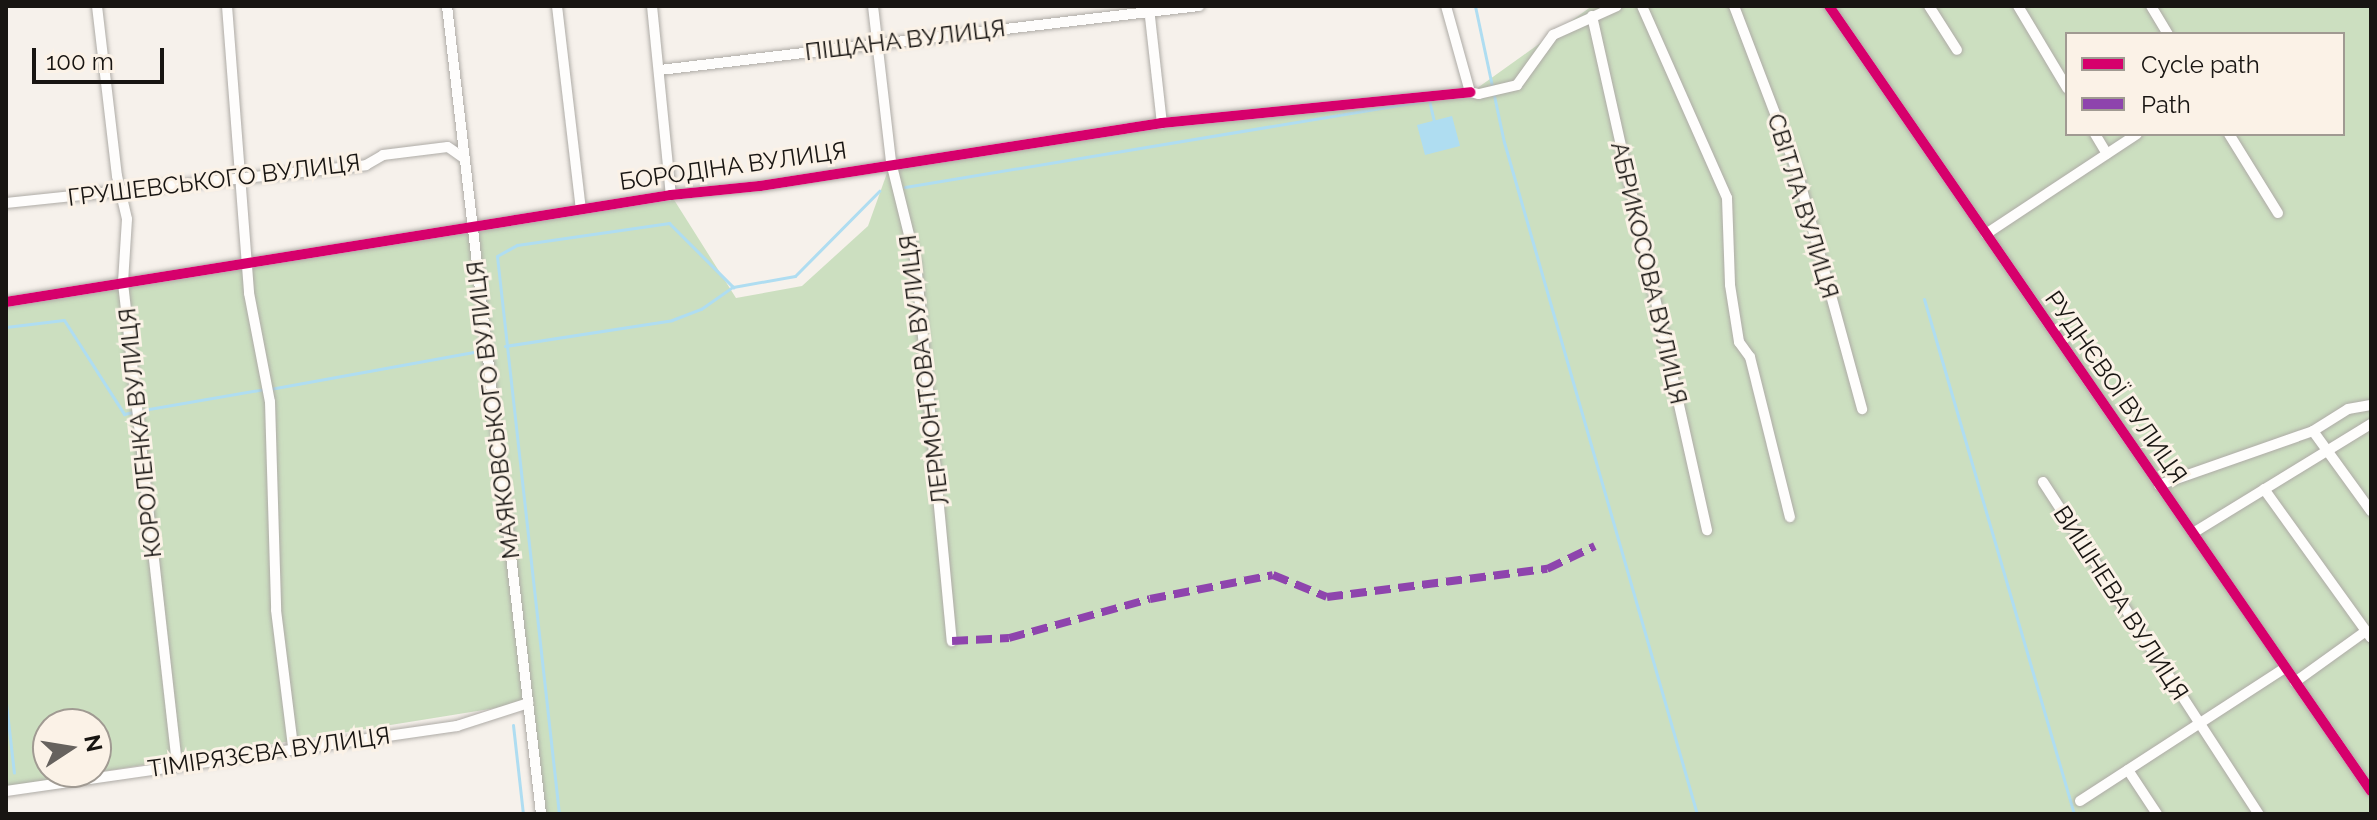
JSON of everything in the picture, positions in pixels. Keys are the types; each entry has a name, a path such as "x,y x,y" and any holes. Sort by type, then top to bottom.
{"street":[{"name":"КОРОЛЕНКА ВУЛИЦЯ","path":"97,6 127,219 123,283 177,765"},
{"path":"227,6 249,262 270,402 276,610 293,747"},
{"name":"МАЯКОВСЬКОГО ВУЛИЦЯ","path":"447,6 541,814"},
{"path":"557,6 581,209"},
{"path":"652,6 671,195"},
{"name":"ЛЕРМОНТОВА ВУЛИЦЯ","path":"873,6 891,162 916,263 952,641"},
{"name":"ПІЩАНА ВУЛИЦЯ","path":"660,70 1149,9 1199,6"},
{"path":"1446,6 1474,93 1517,85 1553,35 1617,6"},
{"path":"1642,6 1727,198 1730,285 1739,342 1750,357 1790,517"},
{"name":"СВІТЛА ВУЛИЦЯ","path":"1734,6 1797,171 1862,409"},
{"name":"РУДНЄВОЇ ВУЛИЦЯ","path":"1829,6 2371,791"},
{"path":"1929,6 1957,50"},
{"path":"2018,6 2065,85"},
{"path":"2151,6 2167,32"},
{"path":"1149,9 1162,123"},
{"name":"АБРИКОСОВА ВУЛИЦЯ","path":"1592,16 1707,530"},
{"name":"БОРОДІНА ВУЛИЦЯ","path":"6,302 671,195 760,186 891,162 1162,123 1474,93"},
{"path":"2096,136 2107,154"},
{"path":"1986,234 2134,136"},
{"path":"2230,136 2278,213"},
{"name":"ГРУШЕВСЬКОГО ВУЛИЦЯ","path":"6,203 366,165 383,155 448,147 464,158"},
{"path":"2159,485 2313,431 2348,409 2371,405"},
{"path":"2193,533 2371,424"},
{"path":"2313,431 2371,511"},
{"name":"ВИШНЕВА ВУЛИЦЯ","path":"2043,482 2259,814"},
{"path":"2264,489 2368,634 2295,682"},
{"path":"2080,801 2285,668"},
{"name":"ТІМІРЯЗЄВА ВУЛИЦЯ","path":"6,791 293,747 457,726 528,703"},
{"path":"2128,770 2157,814"}],"green space":[{"path":"1592,6 2371,6 2371,814 542,814 473,228 671,195 736,298 802,286 868,226 891,162 1162,123 1469,94"},
{"path":"470,229 527,703 112,770 112,708 32,708 32,783 6,787 6,302"}],"water":[{"path":"1452,116 1460,146 1425,155 1417,125"}],"waterway":[{"path":"1475,6 1504,142 1697,814"},
{"path":"905,187 1429,100 1434,121"},
{"path":"559,814 497,256 517,245 669,223 733,287 795,276 879,191"},
{"path":"505,346 672,320 701,309 733,287"},
{"path":"1924,299 2074,814"},
{"path":"6,327 64,320 124,414 133,412"},
{"path":"270,389 474,352"},
{"path":"143,410 265,389"},
{"path":"6,703 14,773"},
{"path":"513,725 523,814"}],"marked path":[{"path":"952,641 1009,638 1150,599 1273,575 1327,597 1547,569 1595,546"}],"cycle path":[{"path":"1829,6 2371,791"},
{"path":"6,302 671,195 760,186 1162,123 1470,92"}]}
